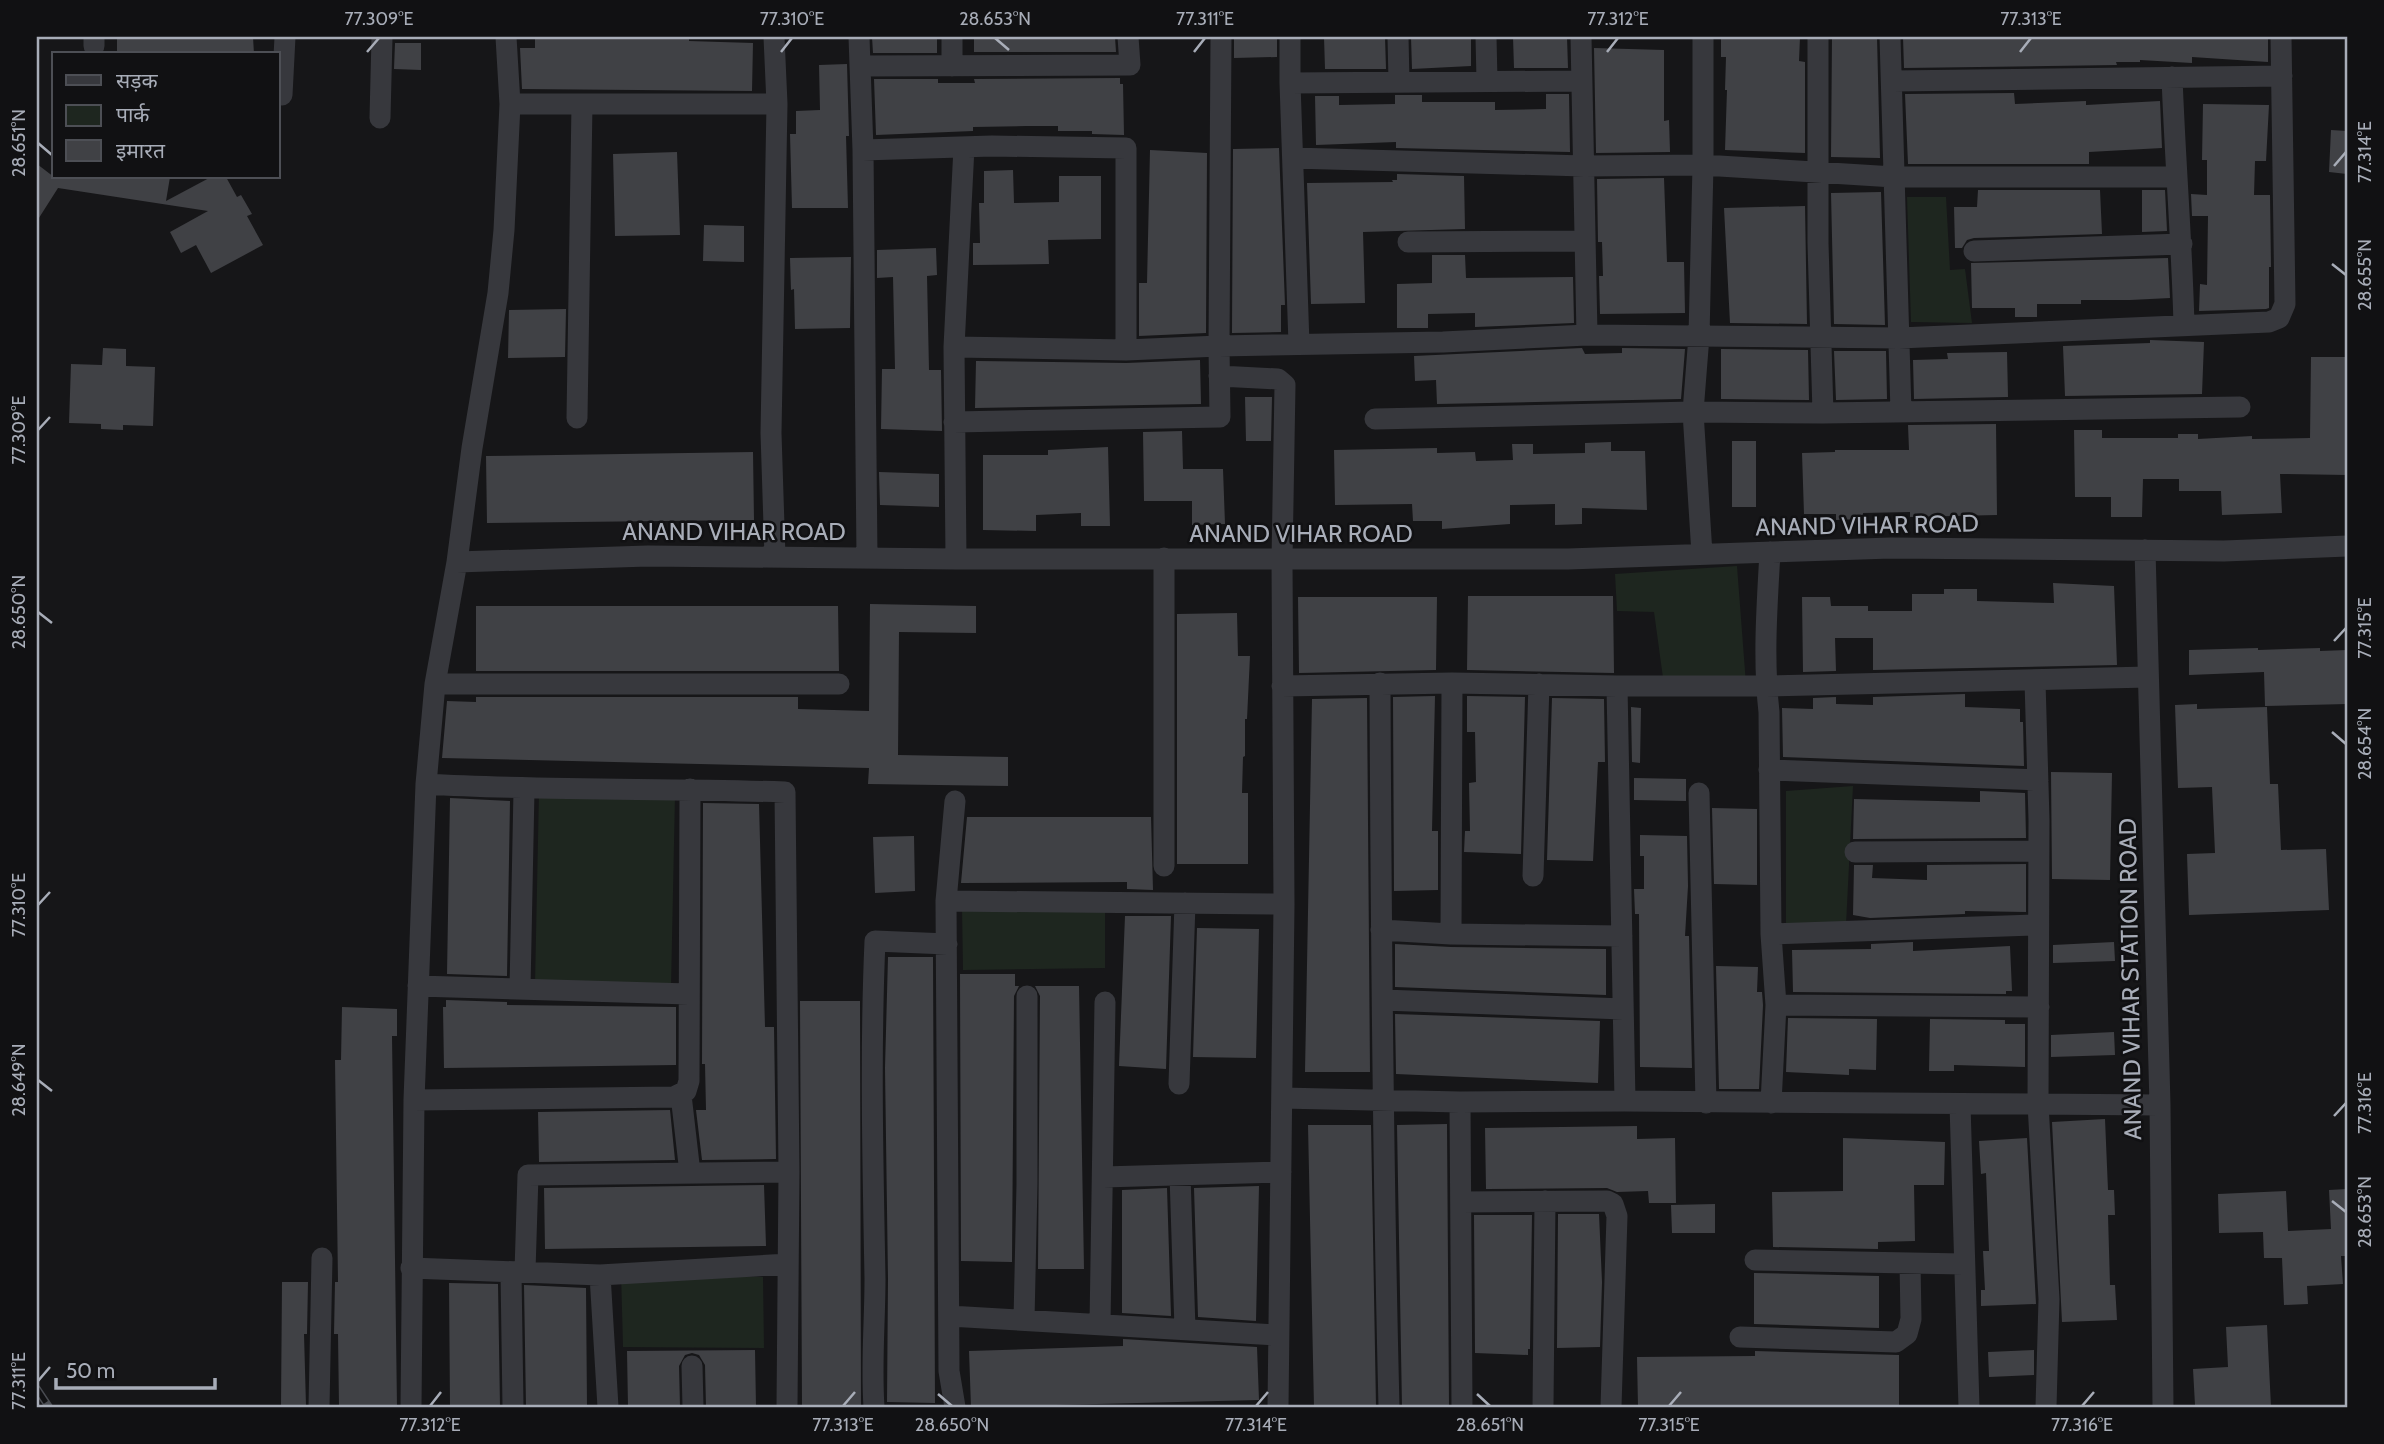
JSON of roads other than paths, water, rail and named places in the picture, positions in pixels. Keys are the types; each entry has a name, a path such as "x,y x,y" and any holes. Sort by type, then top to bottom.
{"street":[{"path":"282,95 285,37"},
{"path":"380,118 382,37"},
{"path":"411,1407 414,1100 426,784 435,684 457,562 498,293 510,104 506,37"},
{"path":"774,37 777,104 771,433 775,557"},
{"path":"859,37 863,150 867,558"},
{"path":"952,37 952,66"},
{"path":"860,66 1130,65 1128,37"},
{"path":"954,422 1220,417 1221,37"},
{"path":"1290,37 1299,344"},
{"path":"1398,37 1399,81"},
{"path":"1486,37 1487,80"},
{"path":"1581,37 1587,335"},
{"path":"1702,554 1693,412 1699,336 1703,37"},
{"path":"1818,37 1823,413"},
{"path":"1890,37 1901,412"},
{"path":"954,347 1126,351 1587,335 1899,338 2269,322 2278,318 2285,304 2281,37"},
{"path":"1893,80 2282,76"},
{"path":"2172,77 2184,326"},
{"path":"1290,83 1580,81"},
{"path":"510,104 777,104"},
{"path":"577,418 582,104"},
{"path":"863,150 964,147 1126,148 1126,351"},
{"path":"956,559 954,347 964,147"},
{"path":"1293,158 1584,166 1703,165 1894,177 2176,177"},
{"path":"1408,242 1585,241"},
{"path":"1974,251 2182,244"},
{"path":"1219,376 1278,379 1285,385 1282,560 1284,904 1278,1407"},
{"path":"1375,419 1693,412 1823,413 2240,407"},
{"name":"ANAND VIHAR ROAD","path":"457,562 648,556 1569,559 1891,548 2224,551 2347,546"},
{"name":"ANAND VIHAR STATION ROAD","path":"2145,550 2160,1105 2163,1407"},
{"path":"1770,552 1766,686 1769,712 1771,934 1776,1005 1771,1103"},
{"path":"1164,558 1164,866"},
{"path":"1282,687 1380,683 1766,686 2148,677"},
{"path":"2035,681 2039,850 2038,1104 2049,1299 2046,1407"},
{"path":"1380,683 1381,930 1384,1000 1382,1100 1389,1407"},
{"path":"1451,933 1452,683"},
{"path":"435,684 839,684"},
{"path":"1533,876 1539,684"},
{"path":"1617,686 1625,1101"},
{"path":"1769,770 2038,780"},
{"path":"426,784 524,790 690,789 785,792 789,1172 787,1407"},
{"path":"414,1100 674,1097 686,1091 689,1081 690,789"},
{"path":"520,989 524,790"},
{"path":"1699,793 1706,1103"},
{"path":"955,801 946,901 948,1316 949,1371 955,1407"},
{"path":"1855,852 2039,850"},
{"path":"946,901 1284,904"},
{"path":"1179,1084 1185,903"},
{"path":"1771,934 2037,925"},
{"path":"1381,930 1622,936"},
{"path":"874,1407 875,941 947,944"},
{"path":"418,986 689,994"},
{"path":"1024,1320 1027,996"},
{"path":"1384,1000 1623,1009"},
{"path":"1100,1325 1105,1002"},
{"path":"1776,1005 2039,1007"},
{"path":"681,1095 690,1173"},
{"path":"1282,1098 1460,1102 2160,1105"},
{"path":"1460,1102 1462,1407"},
{"path":"1960,1104 1969,1407"},
{"path":"513,1407 518,1272 527,1175 789,1172"},
{"path":"1104,1177 1281,1172"},
{"path":"1180,1175 1185,1329"},
{"path":"1543,1407 1545,1201"},
{"path":"1461,1202 1607,1201 1613,1204 1616,1210 1611,1407"},
{"path":"319,1407 322,1258"},
{"path":"1755,1260 1963,1264"},
{"path":"1740,1337 1896,1342 1907,1334 1911,1319 1910,1263"},
{"path":"411,1268 600,1275 788,1264"},
{"path":"600,1275 608,1407"},
{"path":"948,1316 1277,1335"},
{"path":"692,1366 693,1407"}],"railway":[{"path":"37,1389 49,1407"}]}
